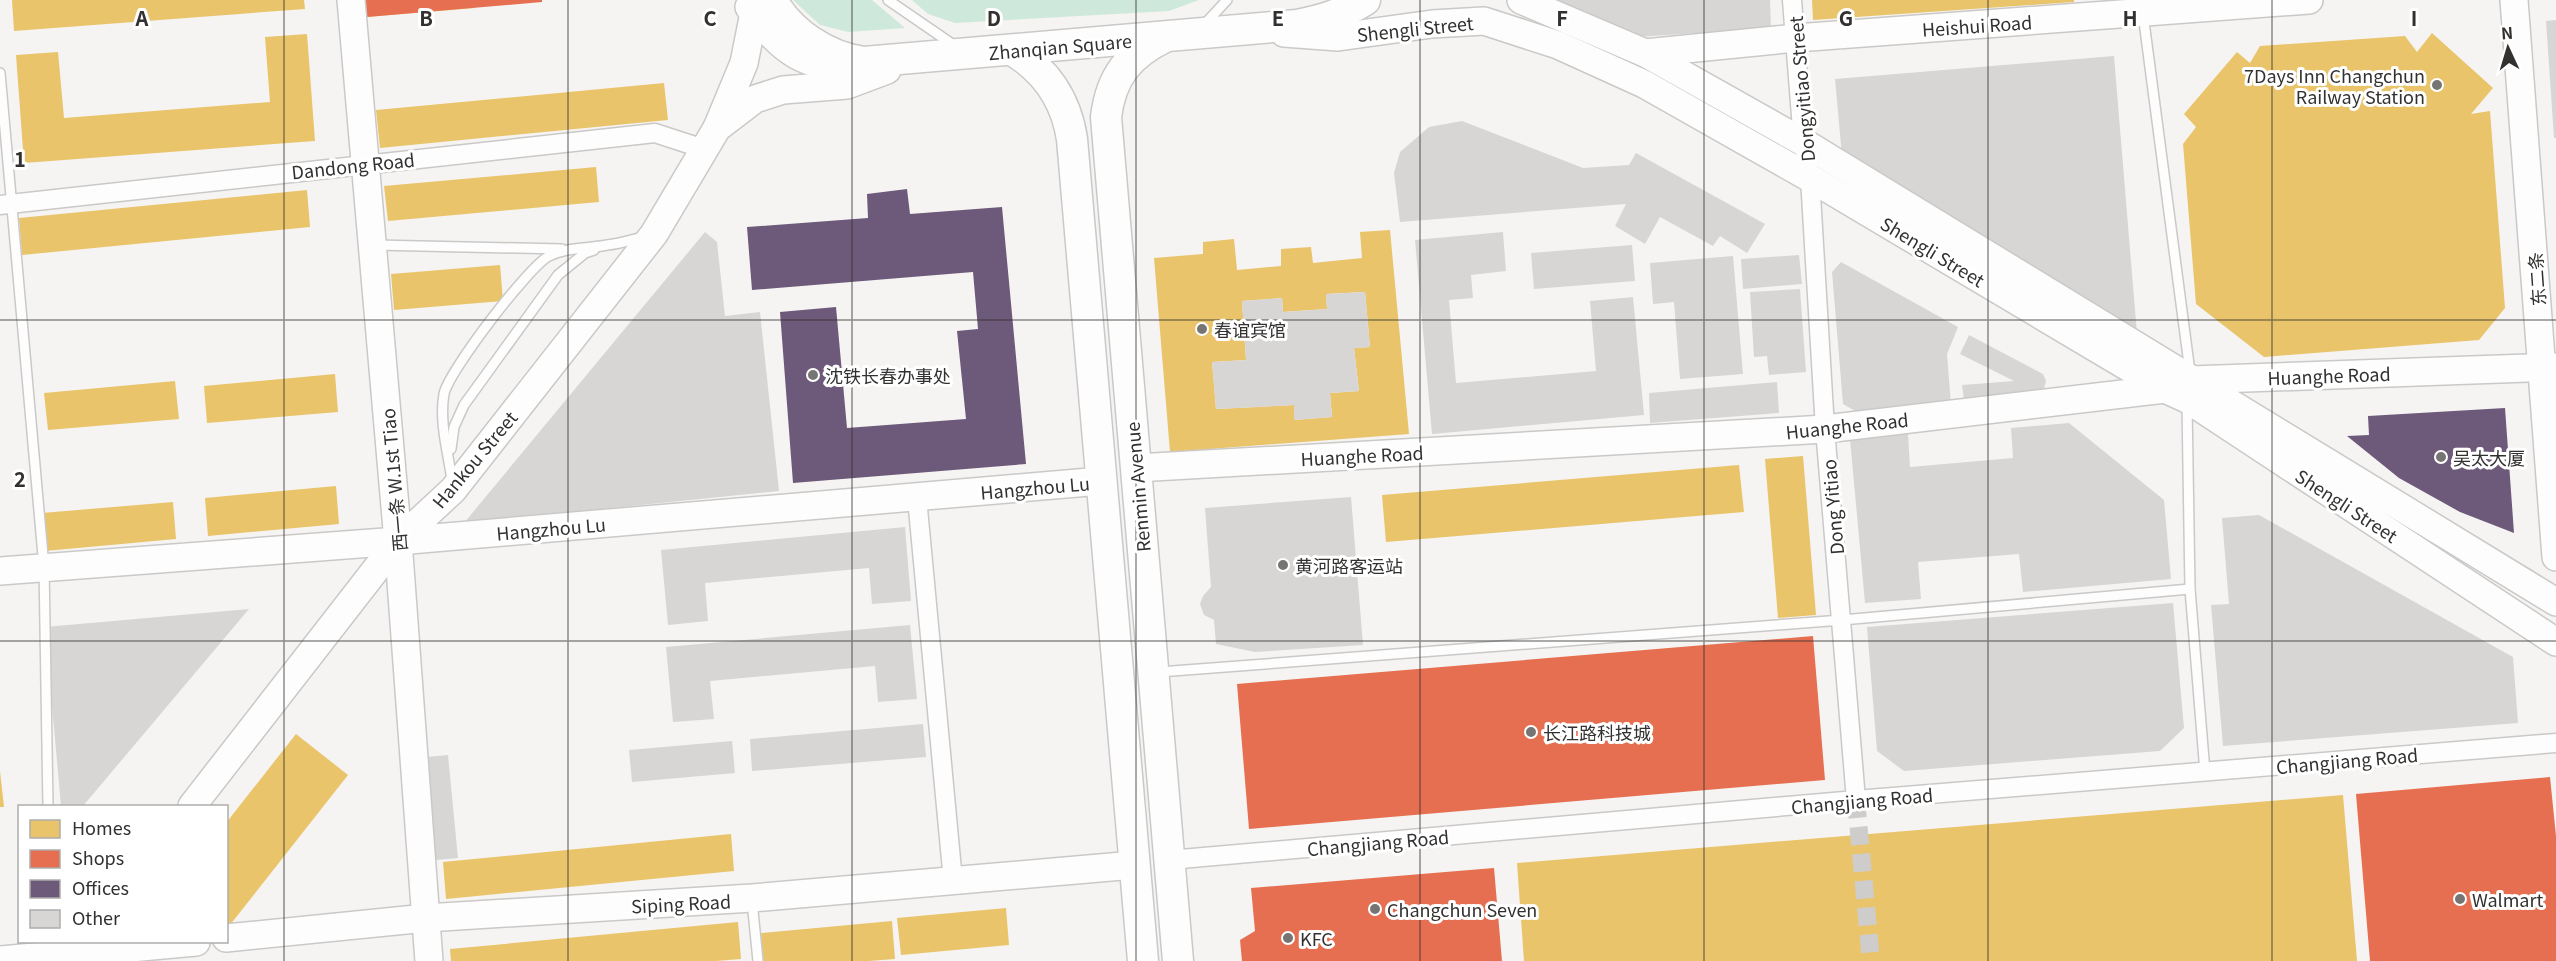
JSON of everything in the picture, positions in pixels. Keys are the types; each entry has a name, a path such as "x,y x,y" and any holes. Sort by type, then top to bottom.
{"main road":[{"name":"Zhanqian Square","path":"758,4 779,13 827,53 864,62 1297,25 1328,19 1346,12 1365,0"},
{"name":"Renmin Avenue","path":"1165,37 1136,54 1124,68 1113,83 1106,117 1178,961"},
{"name":"Renmin Avenue","path":"1012,50 1027,59 1056,90 1069,121 1143,961"}],"street":[{"name":"西一条 W.1st Tiao","path":"351,0 398,541 429,961"},
{"name":"Shengli Street","path":"1521,0 1645,53 1803,142 2181,389 2556,642"},
{"name":"Dongyitiao Street","path":"1792,0 1803,142 1810,178"},
{"name":"Heishui Road","path":"1645,53 2142,6 2309,0"},
{"name":"东二条","path":"2514,0 2549,367 2556,557"},
{"path":"758,4 766,32 794,56 829,68 864,72 936,67 967,54"},
{"path":"711,138 744,63 758,4"},
{"name":"Shengli Street","path":"1256,29 1338,37 1432,24 1484,21 1558,45 1644,84 2556,602"},
{"path":"711,138 755,99 783,90 847,85 887,70"},
{"name":"Dandong Road","path":"6,205 655,133 711,138"},
{"name":"Hankou Street","path":"194,805 398,541 453,490 654,234 711,138"},
{"name":"Dong Yitiao","path":"1810,178 1825,429 1856,800"},
{"name":"Huanghe Road","path":"1136,468 1825,429 2181,389 2549,367"},
{"name":"Hangzhou Lu","path":"0,571 398,541 1101,481"},
{"path":"917,498 953,881"},
{"name":"Changjiang Road","path":"1169,860 1856,800 2556,743"},
{"name":"Siping Road","path":"228,938 426,918 752,898 1134,865"},
{"path":"0,960 68,951 182,943"}],"lane":[{"path":"888,0 898,4 967,54"},
{"path":"1195,34 1227,0"},
{"path":"2142,6 2181,389 2190,589 2205,772"},
{"path":"0,73 6,205 44,567 48,805"},
{"path":"449,461 454,427 464,405 558,275 585,253 607,245 654,234"},
{"path":"373,245 567,249 607,245"},
{"path":"453,490 444,418 444,393 453,373 528,273 547,257 567,249"},
{"path":"1153,673 1842,620 2190,589"},
{"path":"752,898 758,961"}],"green space":[{"path":"793,0 872,0 905,28 848,32 820,25"},
{"path":"912,0 1199,0 1169,11 955,23 928,14"}],"building: Homes":[{"path":"12,0 304,0 305,9 14,31"},
{"path":"353,0 475,0 475,8 355,18"},
{"path":"1812,0 2074,0 2074,2 1813,20"},
{"path":"2432,33 2493,88 2471,114 2490,111 2505,308 2479,340 2264,357 2196,304 2183,144 2196,127 2184,114 2237,52 2250,63 2260,46 2405,36 2417,52"},
{"path":"307,34 315,141 24,163 16,55 58,52 64,118 270,102 265,37"},
{"path":"664,83 668,120 380,148 376,110"},
{"path":"596,167 599,202 388,221 384,186"},
{"path":"307,190 310,227 22,255 19,218"},
{"name":"春谊宾馆","path":"1390,230 1409,434 1170,452 1154,258 1203,254 1203,242 1234,239 1237,270 1281,266 1281,249 1311,247 1313,263 1362,258 1360,232","holes":["1365,292 1370,347 1354,348 1359,391 1330,393 1332,417 1294,420 1294,405 1216,409 1212,362 1246,360 1242,301 1282,298 1283,312 1327,309 1326,294"]},
{"path":"500,265 503,301 394,310 391,274"},
{"path":"335,374 338,412 207,423 204,386"},
{"path":"175,381 179,419 48,430 44,393"},
{"path":"1803,456 1816,615 1778,618 1765,459"},
{"path":"1739,465 1744,512 1386,542 1382,495"},
{"path":"336,486 339,524 208,536 205,498"},
{"path":"173,502 176,539 45,551 42,513"},
{"path":"296,734 348,775 228,927 228,820"},
{"path":"0,771 4,807 0,807"},
{"path":"2343,795 2357,961 1524,961 1517,863"},
{"path":"731,834 734,871 446,899 443,862"},
{"path":"1006,908 1009,945 901,955 897,918"},
{"path":"892,921 895,959 763,961 761,933"},
{"path":"738,922 741,959 716,961 451,961 450,949"}],"building: Shops":[{"path":"353,0 542,0 542,2 355,18"},
{"name":"长江路科技城","path":"1813,636 1825,780 1249,829 1237,684"},
{"name":"Walmart","path":"2550,777 2556,836 2556,961 2370,961 2356,794"},
{"name":"Changchun Seven","path":"1494,868 1502,961 1242,961 1240,940 1255,931 1251,888"}],"building: Offices":[{"name":"沈铁长春办事处","path":"907,189 910,214 1002,207 1026,464 793,483 780,312 836,307 847,428 966,419 957,331 978,329 973,272 752,290 747,227 868,218 867,194"},
{"name":"吴太大厦","path":"2505,408 2514,533 2460,512 2399,478 2347,436 2369,435 2368,416"}],"building: Other":[{"path":"1555,0 1770,0 1771,28 1638,37"},
{"path":"2556,20 2556,138 2554,138 2546,21"},
{"path":"2114,56 2137,334 1842,156 1835,79"},
{"path":"1462,121 1583,168 1629,165 1636,153 1765,224 1747,253 1720,236 1713,246 1660,217 1645,244 1615,226 1626,204 1400,222 1394,173 1400,152 1429,127"},
{"path":"705,232 717,242 725,316 760,312 779,491 464,523"},
{"path":"1503,232 1506,271 1471,275 1473,298 1449,300 1456,383 1596,371 1590,301 1633,297 1644,415 1432,434 1415,240"},
{"path":"1632,245 1635,281 1534,289 1531,253"},
{"path":"1799,255 1802,284 1743,289 1741,259"},
{"path":"1733,256 1743,374 1680,379 1674,302 1653,304 1650,263"},
{"path":"1841,262 1958,327 1947,354 1951,405 1857,412 1843,404 1832,272"},
{"path":"1800,289 1806,372 1769,375 1767,356 1754,357 1750,292"},
{"path":"1365,292 1370,347 1354,348 1359,391 1330,393 1332,417 1294,420 1294,405 1216,409 1212,362 1246,360 1242,301 1282,298 1283,312 1327,309 1326,294"},
{"path":"1969,335 2043,374 2046,381 2044,389 2036,394 1964,400 1962,385 2014,381 1960,354"},
{"path":"1777,382 1779,413 1650,423 1649,393"},
{"path":"2069,423 2164,500 2171,579 2023,592 2019,554 1918,562 1921,599 1865,603 1850,439 1908,434 1910,467 2013,458 2011,428"},
{"name":"黄河路客运站","path":"1351,497 1363,645 1255,652 1216,644 1214,620 1204,615 1200,604 1203,596 1211,587 1205,508"},
{"path":"2259,515 2513,657 2518,723 2223,746 2211,605 2229,604 2222,518"},
{"path":"905,527 911,601 872,604 869,568 705,583 708,621 668,625 661,550"},
{"path":"2173,603 2184,728 2160,751 1904,771 1877,751 1867,627"},
{"path":"249,609 84,805 61,805 45,627"},
{"path":"910,625 917,699 878,702 875,666 710,681 714,719 673,722 666,647"},
{"path":"923,724 926,757 752,771 750,739"},
{"path":"732,741 735,773 632,782 629,750"},
{"path":"448,755 458,858 425,861 416,758"}],"tunnel":[{"path":"1856,800 1871,961"}],"place":[{"name":"7Days Inn Changchun Railway Station","path":"2437,85"},
{"name":"春谊宾馆","path":"1202,329"},
{"name":"沈铁长春办事处","path":"813,375"},
{"name":"吴太大厦","path":"2441,457"},
{"name":"黄河路客运站","path":"1283,565"},
{"name":"长江路科技城","path":"1531,732"},
{"name":"Walmart","path":"2460,899"},
{"name":"Changchun Seven","path":"1375,909"},
{"name":"KFC","path":"1288,938"}]}
